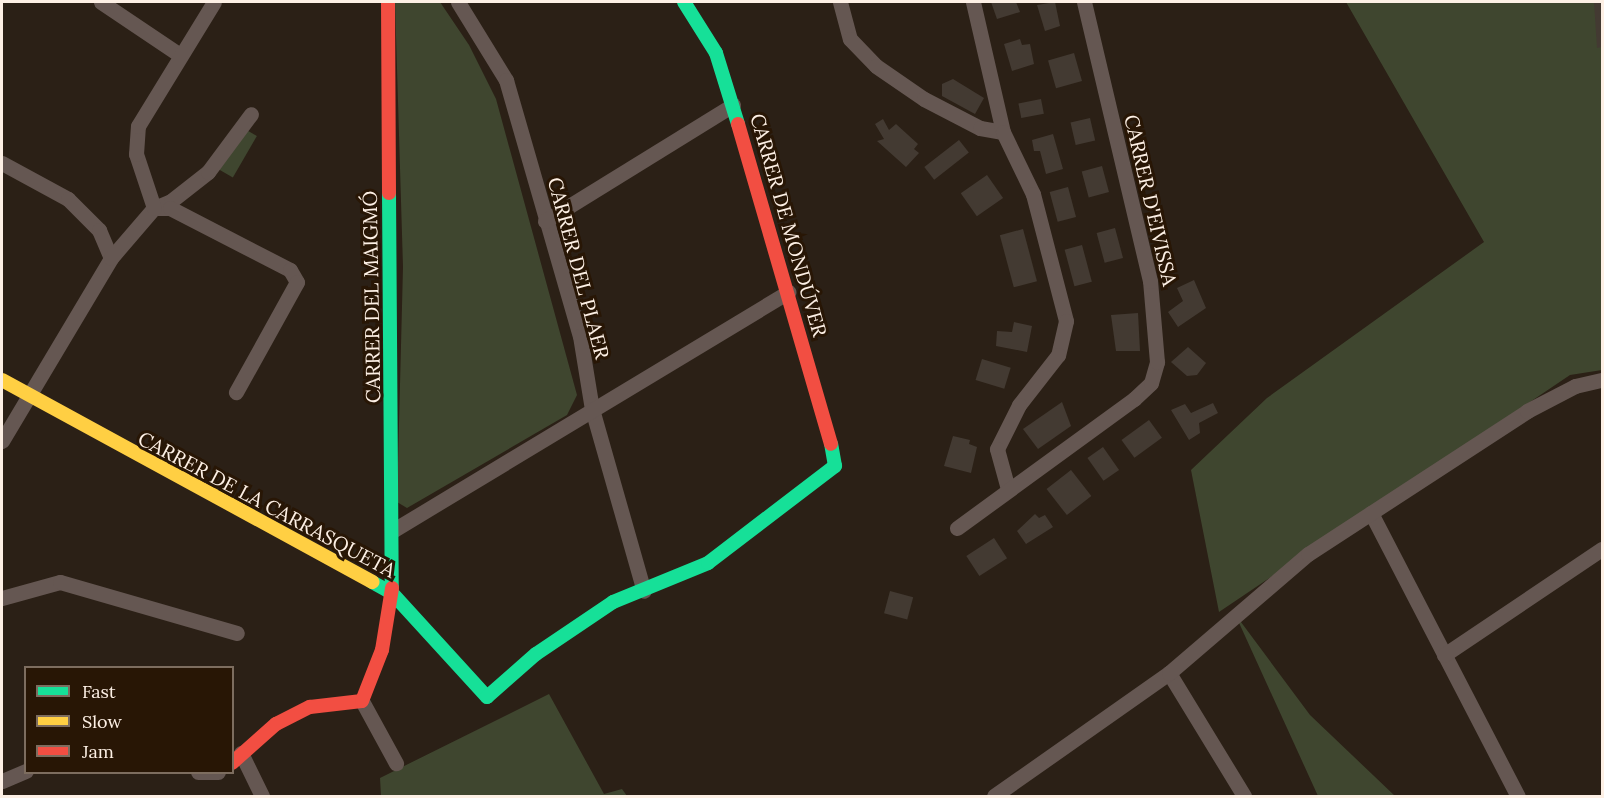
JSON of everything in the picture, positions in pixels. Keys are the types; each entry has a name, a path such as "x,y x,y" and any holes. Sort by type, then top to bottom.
{"street":[{"path":"101,2 180,55"},
{"path":"154,208 136,154 138,126 214,2"},
{"name":"CARRER DEL MAIGMÓ","path":"362,701 382,650 392,593 388,2"},
{"name":"CARRER DEL PLAER","path":"458,2 506,80 580,336 592,408 644,591"},
{"name":"CARRER DE MONDÚVER","path":"644,591 708,563 835,466 826,420 716,52 684,2"},
{"path":"840,2 850,39 876,66 924,99 980,128 1003,132"},
{"path":"973,2 1003,132 1033,194 1066,321 1058,355 1019,405 997,449 1008,489"},
{"name":"CARRER D'EIVISSA","path":"957,528 1134,399 1151,383 1157,362 1150,281 1084,2"},
{"path":"545,221 733,105"},
{"path":"2,441 111,258 154,208 171,201 208,172 251,114"},
{"path":"2,164 68,199 99,230 111,258"},
{"path":"154,208 170,208 270,259 290,270 297,282 236,392"},
{"path":"392,531 592,408 788,292"},
{"name":"CARRER DE LA CARRASQUETA","path":"2,380 29,398 392,593 487,698 555,640 613,602 644,591"},
{"path":"994,796 1169,673 1308,554 1527,411 1575,386 1602,380"},
{"path":"1371,513 1518,796"},
{"path":"1444,655 1602,549"},
{"path":"2,598 60,582 237,633"},
{"path":"1169,673 1244,796"},
{"path":"261,796 237,758 276,724 310,707 362,701 396,763"},
{"path":"3,796 2,781 24,772"}],"green space":[{"path":"395,2 440,2 469,45 496,99 577,395 567,415 407,508 397,502 403,267"},
{"path":"1346,2 1602,2 1602,370 1570,375 1219,612 1191,470 1267,398 1484,242"},
{"path":"243,128 257,136 233,178 219,170"},
{"path":"1235,614 1310,715 1395,796 1318,796"},
{"path":"549,694 604,794 622,789 627,796 381,796 380,778"}],"building":[{"path":"991,2 1016,2 1020,12 997,19"},
{"path":"1055,2 1060,26 1045,31 1037,5"},
{"path":"1594,2 1602,2 1602,47 1597,48"},
{"path":"1020,39 1022,45 1030,44 1034,64 1012,71 1004,44"},
{"path":"1074,53 1082,81 1056,88 1048,60"},
{"path":"953,79 984,98 975,114 942,96 942,84"},
{"path":"1041,99 1044,114 1021,118 1018,103"},
{"path":"1090,118 1095,140 1076,145 1071,122"},
{"path":"883,119 889,130 896,124 918,144 914,149 919,153 906,167 877,141 884,139 875,124"},
{"path":"1053,134 1063,169 1046,174 1040,151 1034,151 1032,140"},
{"path":"959,140 969,153 934,180 924,167"},
{"path":"1102,166 1109,192 1089,198 1082,171"},
{"path":"987,175 1003,198 977,216 961,193"},
{"path":"1068,187 1076,217 1058,222 1050,192"},
{"path":"1115,228 1123,258 1105,263 1097,233"},
{"path":"1023,229 1037,281 1014,287 1000,235"},
{"path":"1082,245 1092,282 1074,286 1065,250"},
{"path":"1194,280 1206,308 1178,327 1168,312 1183,301 1177,288"},
{"path":"1138,313 1140,351 1116,351 1111,315"},
{"path":"1014,322 1032,326 1027,352 996,346 997,331 1012,332"},
{"path":"1188,347 1206,363 1197,375 1187,376 1171,362"},
{"path":"982,359 1011,368 1004,389 976,380"},
{"path":"1062,402 1071,426 1038,449 1023,429"},
{"path":"1213,403 1218,413 1199,423 1200,433 1189,440 1171,410 1185,404 1191,413"},
{"path":"1149,420 1162,438 1134,458 1121,440"},
{"path":"953,436 970,440 969,444 977,447 971,473 944,466"},
{"path":"1103,447 1119,470 1103,481 1087,458"},
{"path":"1071,470 1091,496 1067,515 1047,489"},
{"path":"1035,514 1039,518 1045,515 1053,527 1026,544 1017,531"},
{"path":"994,538 1007,558 979,576 966,556"},
{"path":"890,591 913,597 907,619 884,613"}],"traffic: fast":[{"path":"684,2 716,53 738,124"},
{"path":"389,193 392,588"},
{"path":"372,582 392,593 487,697 536,654 613,602 708,563 835,466 831,444"}],"traffic: slow":[{"path":"2,380 372,582"}],"traffic: jam":[{"path":"388,2 389,193"},
{"path":"738,124 831,444"},
{"path":"234,761 276,724 310,707 362,701 382,650 392,588"}]}
